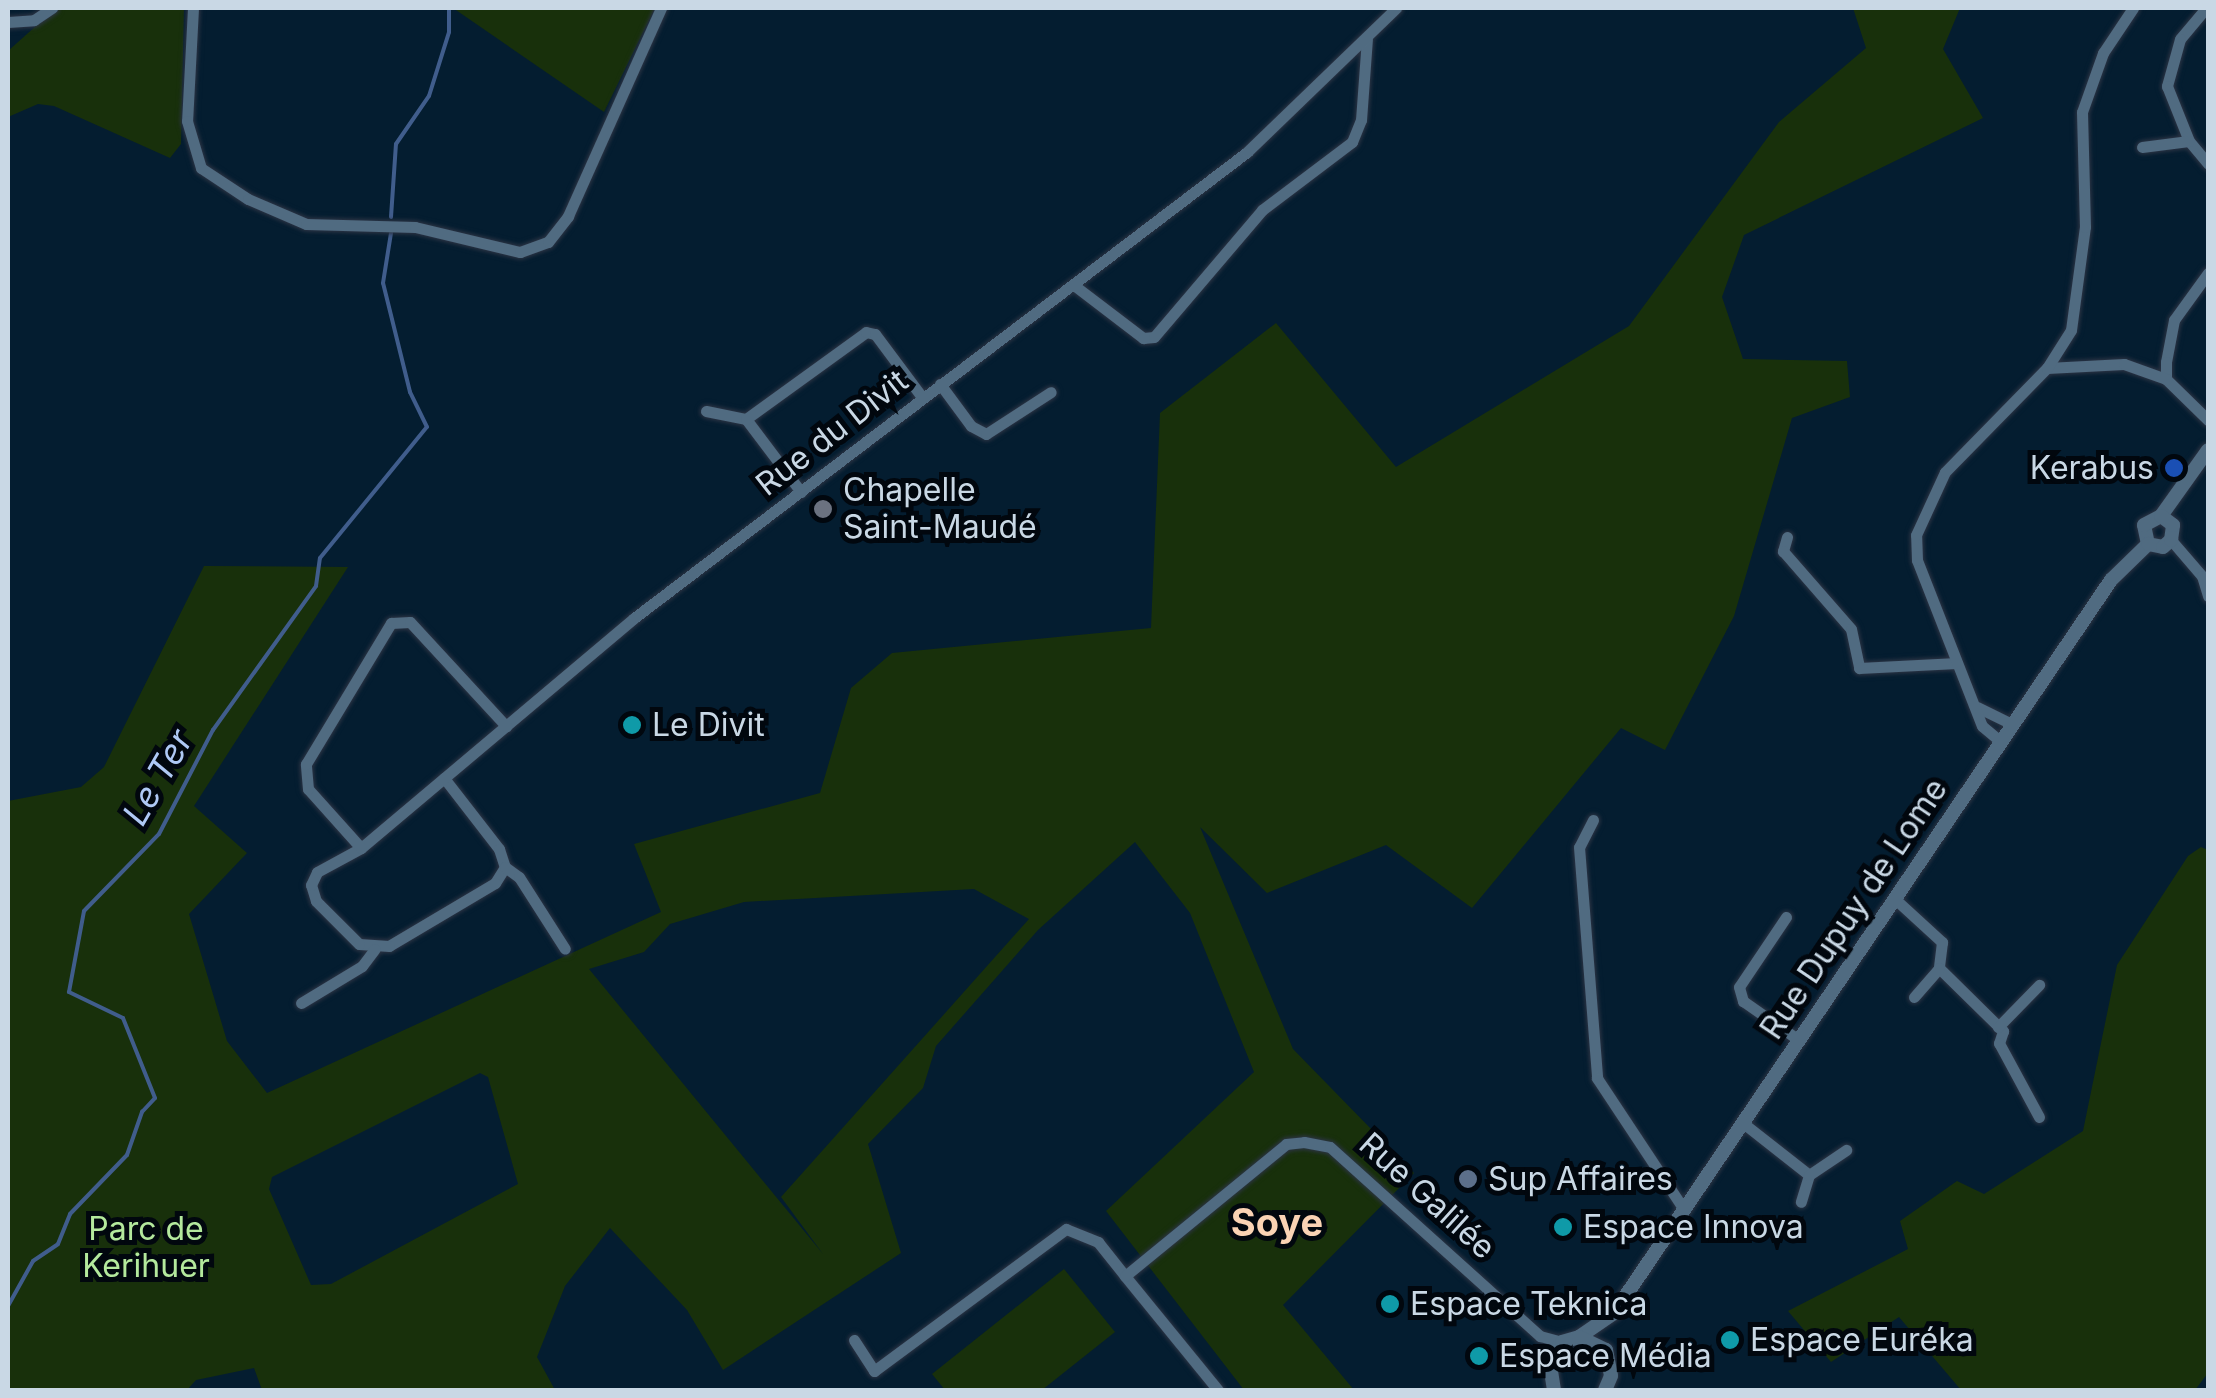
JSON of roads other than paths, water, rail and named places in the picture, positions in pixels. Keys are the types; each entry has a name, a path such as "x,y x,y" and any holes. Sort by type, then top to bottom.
{"street":[{"path":"8,22 34,20 52,8"},
{"path":"193,8 188,121 201,168 248,199 306,224 415,227 520,252 548,242 568,216 661,8"},
{"name":"Rue du Divit","path":"375,950 359,944 316,901 311,885 318,872 361,848 506,726 801,492 1246,152 1396,8"},
{"path":"2000,740 1982,726 1917,560 1916,535 1944,472 2047,368 2072,330 2085,228 2082,112 2103,53 2133,8"},
{"path":"2206,8 2170,62 2172,110 2188,141 2208,164"},
{"path":"1075,286 1143,338 1154,336 1262,210 1352,142 1361,120 1367,38"},
{"path":"2142,147 2188,141"},
{"path":"2166,379 2174,320 2208,273"},
{"path":"746,419 866,332 875,334 922,397"},
{"path":"2047,368 2124,364 2166,379 2208,420"},
{"path":"940,384 970,426 986,434 1052,392"},
{"path":"706,411 746,419 801,492"},
{"name":"Rue Dupuy de Lome","path":"1562,1342 1579,1337 1614,1312 2111,580 2148,544 2144,525 2161,516 2208,450"},
{"path":"2161,516 2173,525 2171,540 2202,576 2208,596"},
{"path":"1787,538 1783,552 1851,628 1859,668 1958,664"},
{"path":"2148,544 2171,540"},
{"path":"361,848 308,789 306,764 391,623 410,622 506,726"},
{"path":"1974,704 2012,724"},
{"path":"444,778 499,849 504,866 519,877 566,949"},
{"path":"1593,820 1580,847 1597,1078 1684,1208"},
{"path":"301,1003 362,966 375,950 495,883 504,866"},
{"path":"1895,899 1942,942 1939,968 1914,997"},
{"path":"1786,917 1739,987 1743,1000 1799,1040"},
{"path":"1939,968 1998,1027 2000,1043 2038,1117"},
{"path":"1998,1027 2039,986"},
{"path":"1742,1123 1809,1175"},
{"name":"Rue Galilée","path":"1125,1276 1286,1144 1330,1146 1540,1336 1549,1359"},
{"path":"1801,1202 1809,1175 1846,1150"},
{"path":"854,1340 874,1372 1066,1228 1098,1242 1218,1390"},
{"name":"Rue Dupuy de Lome","path":"1609,1388 1606,1350 1614,1312"},
{"name":"Rue Galilée","path":"1540,1336 1562,1342"},
{"path":"1579,1337 1606,1350"},
{"path":"1552,1389 1549,1359 1562,1342"}],"waterway":[{"name":"Le Ter","path":"391,217 396,144 429,96 449,32 449,8"},
{"name":"Le Ter","path":"8,1306 33,1261 58,1244 70,1214 127,1155 142,1112 155,1098 123,1018 69,992 84,911 159,834 213,730 316,586 320,558 427,427 410,392 383,283 391,233"}],"place":[{"name":"Kerabus","path":"2174,468"},
{"name":"Chapelle Saint-Maudé","path":"823,509"},
{"name":"Le Divit","path":"632,725"},
{"name":"Sup Affaires","path":"1468,1179"},
{"name":"Espace Innova","path":"1563,1227"},
{"name":"Espace Teknica","path":"1390,1304"},
{"name":"Espace Euréka","path":"1730,1340"},
{"name":"Espace Média","path":"1479,1356"}],"district":[{"name":"Soye","path":"1277,1223"}],"park label":[{"name":"Parc de Kerihuer","path":"146,1248"}]}
